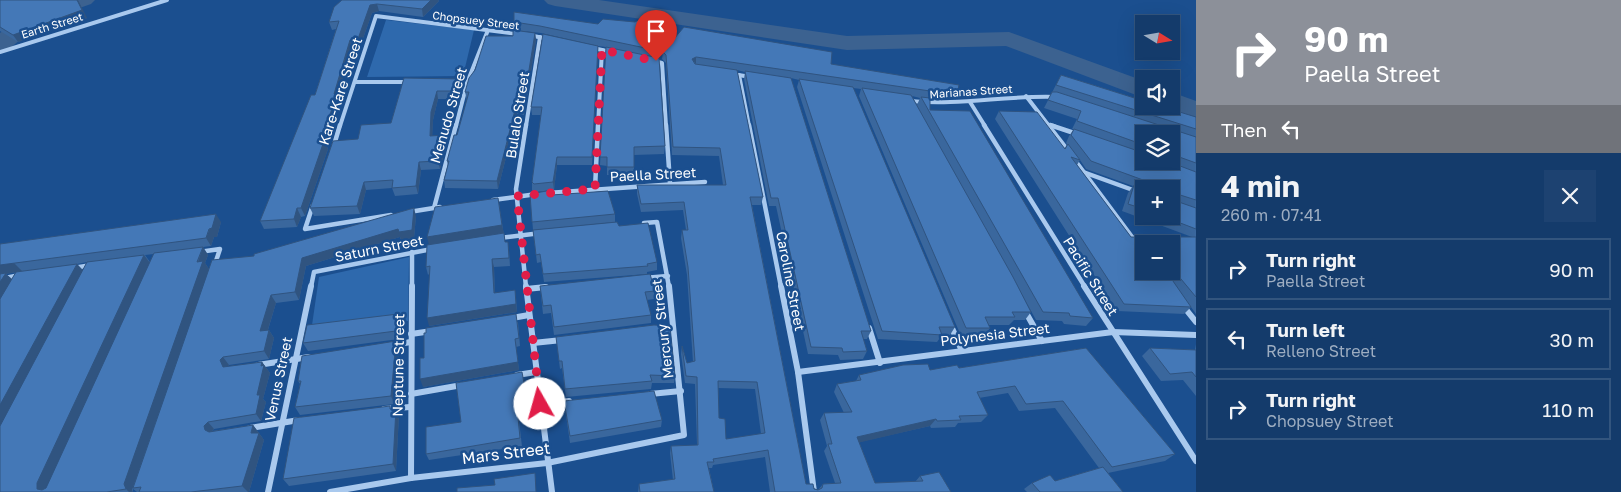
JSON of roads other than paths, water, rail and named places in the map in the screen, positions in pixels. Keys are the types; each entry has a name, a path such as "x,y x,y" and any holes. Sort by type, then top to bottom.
{"street":[{"name":"Earth Street","path":"0,52 167,0"},
{"name":"Chopsuey Street","path":"376,16 540,37 558,41"},
{"name":"Kare-Kare Street","path":"333,146 376,16"},
{"name":"Menudo Street","path":"434,208 467,83 488,30"},
{"name":"Bulalo Street","path":"540,37 517,196 529,315 552,492"},
{"path":"585,46 620,54"},
{"path":"595,189 602,50"},
{"path":"656,61 662,54"},
{"path":"647,59 662,62 670,183"},
{"path":"730,74 757,78"},
{"name":"Caroline Street","path":"739,75 798,372 814,492"},
{"path":"355,82 411,82"},
{"path":"458,83 467,83"},
{"path":"1026,96 1049,124 1135,241"},
{"name":"Marianas Street","path":"901,100 938,104 1026,96 1062,98"},
{"path":"911,101 916,110"},
{"name":"Pacific Street","path":"970,102 1113,332 1196,461"},
{"path":"1049,124 1083,137"},
{"path":"1083,172 1135,191"},
{"name":"Paella Street","path":"489,200 595,189 705,182"},
{"path":"315,202 305,229 397,214"},
{"path":"406,212 443,206"},
{"name":"Mercury Street","path":"637,224 657,222 668,276 675,325 684,435"},
{"path":"490,239 549,232"},
{"name":"Saturn Street","path":"314,272 442,247"},
{"path":"193,253 220,249 210,277"},
{"name":"Neptune Street","path":"410,478 412,252"},
{"path":"65,269 101,264"},
{"path":"87,274 92,265"},
{"name":"Venus Street","path":"268,492 314,272"},
{"path":"0,279 30,274"},
{"path":"17,282 22,275"},
{"path":"640,278 668,276"},
{"path":"526,289 554,287"},
{"path":"1180,300 1196,322"},
{"path":"1023,307 1042,341"},
{"path":"509,318 529,315"},
{"path":"950,324 962,351"},
{"path":"666,326 675,325"},
{"path":"868,326 880,363"},
{"path":"386,346 441,330"},
{"name":"Polynesia Street","path":"798,372 1113,332 1196,335"},
{"path":"533,344 571,339"},
{"path":"247,367 314,357"},
{"path":"507,377 536,372"},
{"path":"411,394 469,384"},
{"path":"643,394 681,391"},
{"path":"540,404 578,400"},
{"path":"374,410 410,406"},
{"path":"244,430 309,418"},
{"name":"Mars Street","path":"330,492 410,478 547,463 684,435"}],"waterway":[{"path":"0,45 34,16 84,0"},
{"path":"555,0 847,43 1009,39 1135,87"},
{"path":"1180,104 1196,110"}]}
